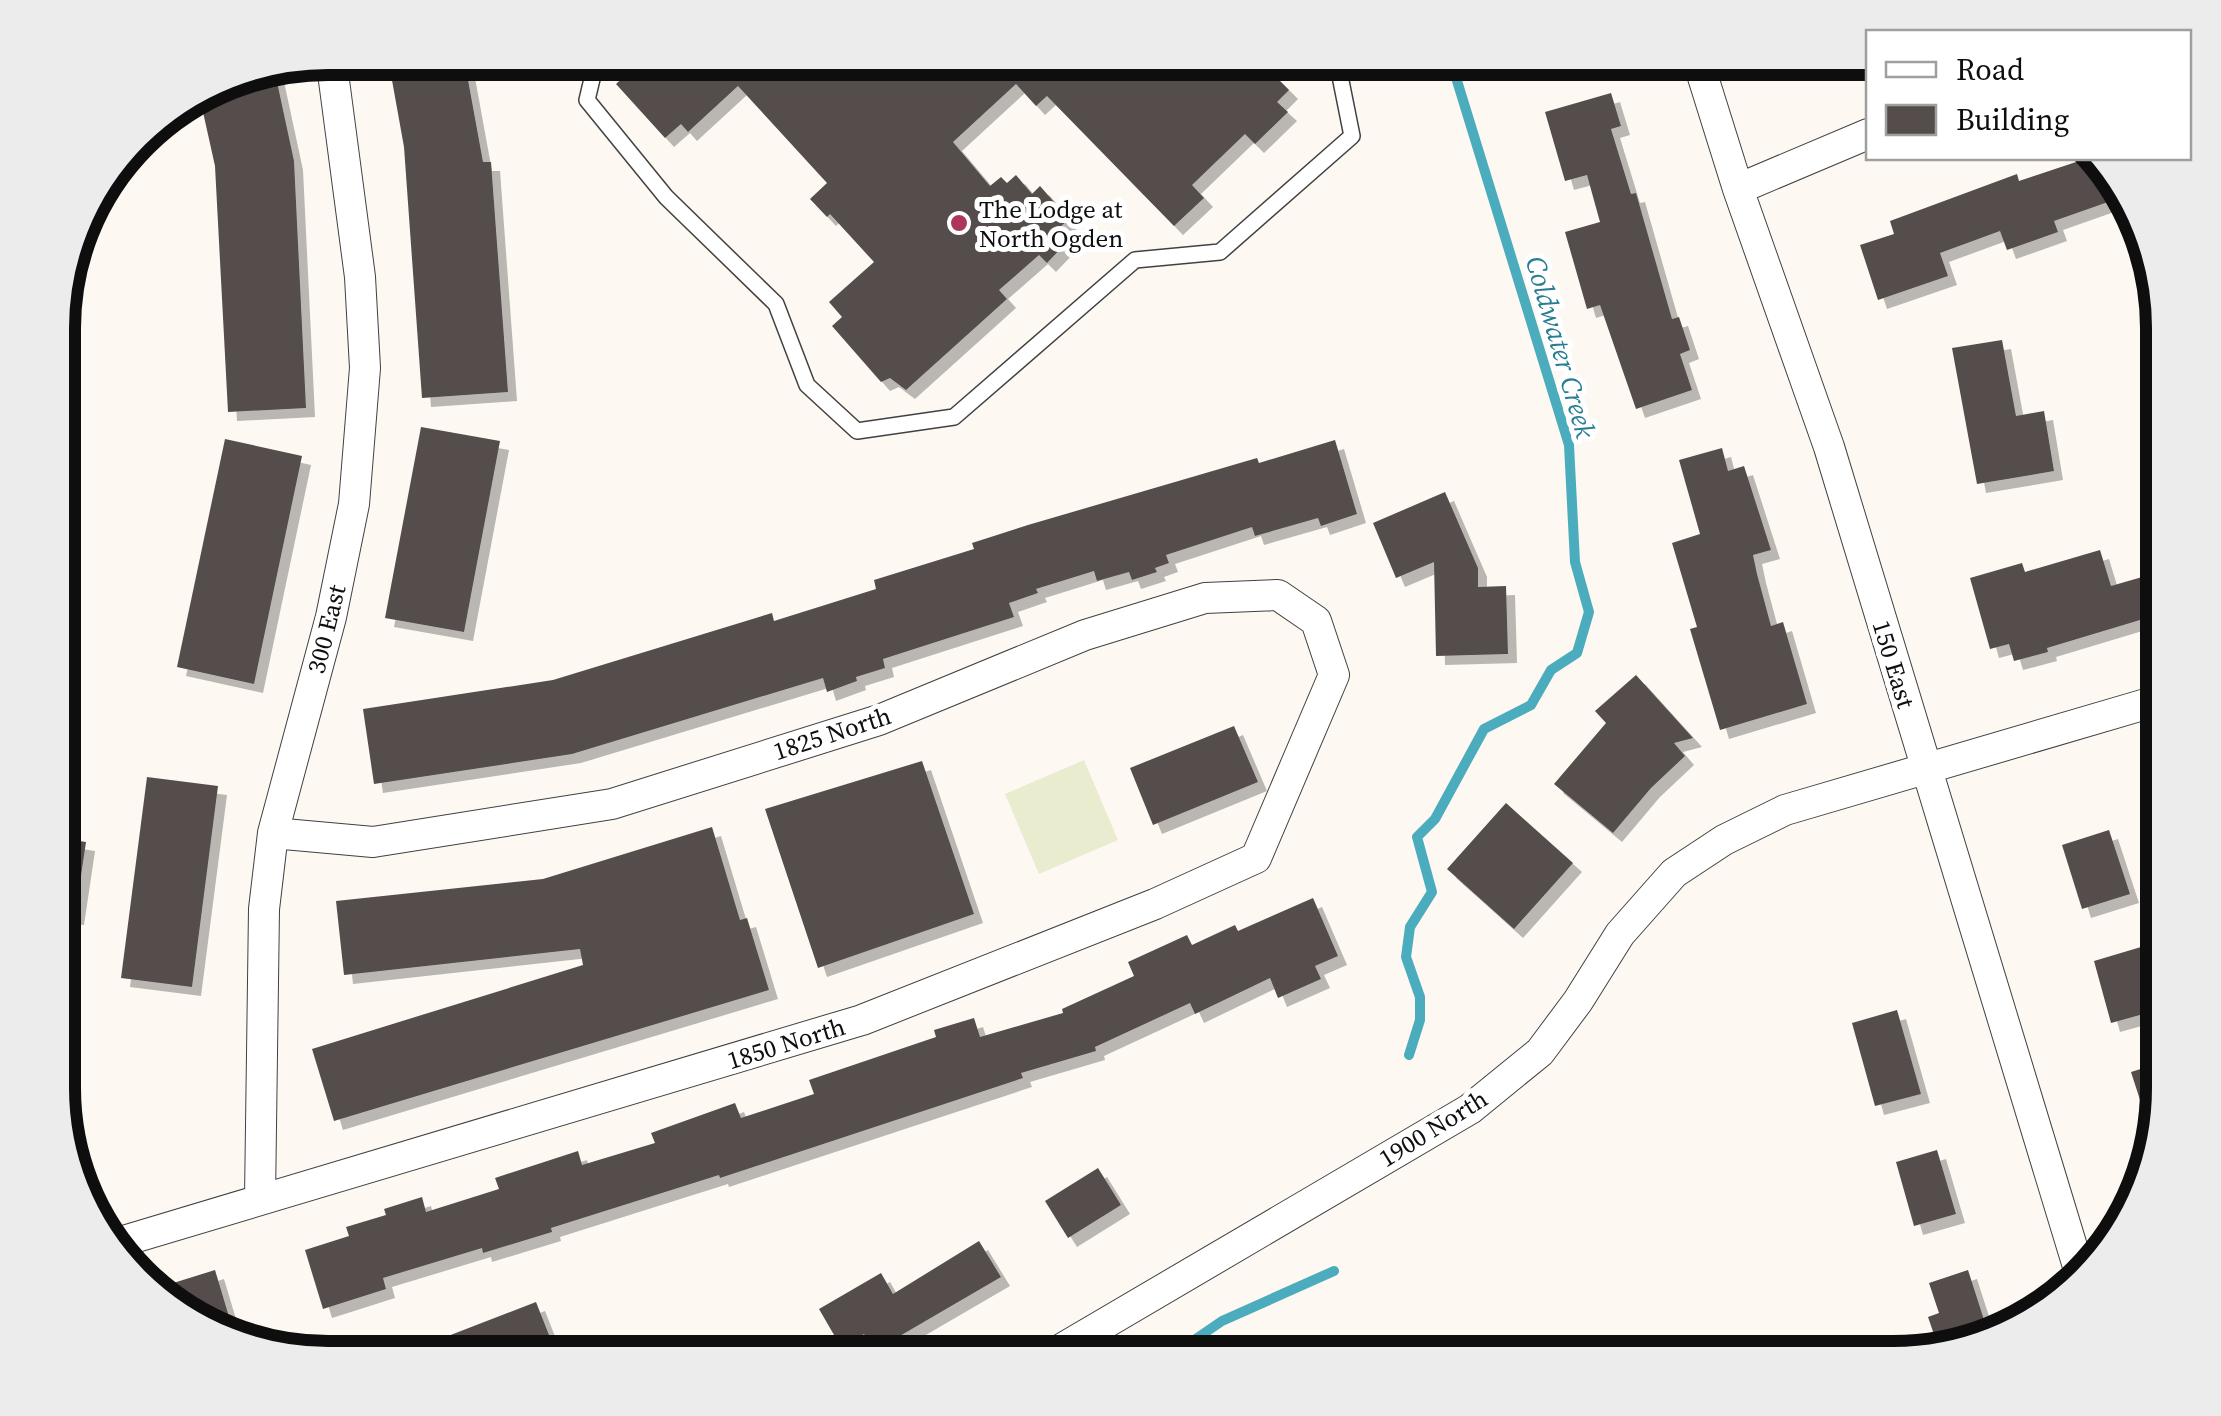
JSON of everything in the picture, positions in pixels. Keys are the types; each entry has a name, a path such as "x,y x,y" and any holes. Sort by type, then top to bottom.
{"street":[{"name":"300 East","path":"260,1199 264,910 274,833 331,617 354,504 365,368 360,276 334,75"},
{"name":"150 East","path":"1702,75 1829,448 2076,1262"},
{"path":"1738,188 1866,135"},
{"name":"1825 North","path":"274,833 373,842 612,804 879,720 1084,635 1205,598 1278,595 1316,621 1334,675"},
{"name":"1850 North","path":"127,1240 862,1020 1155,904 1256,858 1334,675"},
{"name":"1900 North","path":"1076,1341 1470,1109 1540,1052 1620,934 1674,873 1724,840 1785,810 2145,704"}],"lane":[{"path":"593,75 588,100 666,197 776,304 807,385 858,431 954,417 1135,260 1220,252 1352,136 1340,75"}],"green space":[{"path":"1084,760 1118,840 1039,874 1005,794"}],"building":[{"path":"391,75 467,75 483,162 491,162 508,392 422,398 404,147"},
{"name":"The Lodge at North Ogden","path":"626,75 1274,75 1289,90 1277,102 1288,112 1255,144 1245,134 1192,185 1204,198 1174,226 1047,96 1036,106 1016,84 953,142 990,186 1001,177 1007,183 1016,175 1032,194 1040,186 1069,219 1058,229 1068,241 1047,263 1039,255 999,290 1007,299 906,390 890,378 881,382 832,326 842,317 829,302 874,262 830,214 827,217 810,199 827,183 738,86 688,132 681,124 665,138 616,84"},
{"path":"277,81 294,161 306,408 228,412 215,166 202,109 247,88"},
{"path":"1611,93 1621,126 1611,129 1631,194 1636,193 1672,319 1679,317 1690,350 1680,354 1692,390 1636,409 1600,305 1587,309 1565,232 1600,222 1587,175 1565,181 1545,112"},
{"path":"2082,160 2111,201 2054,221 2058,232 2007,250 2000,231 1940,253 1948,276 1878,300 1860,245 1894,234 1890,221 2017,174 2019,181"},
{"path":"2002,340 2016,416 2044,411 2054,471 1977,484 1952,348"},
{"path":"421,427 500,441 464,632 385,618"},
{"path":"225,439 302,456 254,684 177,667"},
{"path":"1335,440 1357,514 1321,526 1318,518 1255,536 1252,527 1166,555 1169,563 1155,568 1157,572 1132,580 1129,572 1097,581 1094,571 1036,589 1038,593 1009,603 1014,617 883,659 885,668 827,692 823,678 572,754 374,784 363,709 553,680 772,613 774,621 876,589 874,580 974,549 972,543 1257,458 1259,463"},
{"path":"1722,448 1728,471 1744,466 1771,550 1753,555 1757,574 1771,626 1783,622 1807,704 1720,730 1690,629 1697,627 1672,543 1700,534 1679,460"},
{"path":"1445,492 1478,568 1478,587 1506,586 1508,654 1436,656 1434,562 1396,578 1373,523"},
{"path":"2100,550 2111,586 2145,576 2145,625 2141,626 2140,620 2014,661 2009,644 1990,649 1970,578 2022,563 2025,572"},
{"path":"1636,675 1693,738 1674,743 1685,756 1613,833 1554,784 1606,723 1595,711"},
{"path":"1234,726 1258,782 1153,825 1130,768"},
{"path":"922,761 974,914 818,968 765,809"},
{"path":"147,777 218,786 192,987 121,978"},
{"path":"1506,803 1573,863 1514,929 1447,869"},
{"path":"712,827 740,920 747,918 769,990 334,1121 312,1049 583,965 580,949 344,975 336,901 543,879"},
{"path":"2109,830 2130,894 2082,909 2062,845"},
{"path":"75,840 86,842 75,916"},
{"path":"1313,898 1338,956 1315,966 1321,979 1278,998 1270,978 1195,1014 1190,1003 1095,1047 1096,1051 1021,1073 1023,1078 720,1178 719,1175 551,1228 552,1232 383,1278 386,1289 323,1309 305,1250 349,1236 346,1227 386,1215 384,1209 422,1197 426,1212 499,1189 495,1178 578,1151 582,1165 655,1143 651,1133 735,1103 741,1118 814,1094 809,1080 936,1037 934,1030 974,1018 980,1037 1063,1013 1062,1009 1134,976 1128,962 1187,935 1192,945 1235,925 1238,931"},
{"path":"2141,947 2145,962 2145,1014 2111,1023 2094,961"},
{"path":"1897,1010 1921,1094 1875,1106 1852,1023"},
{"path":"2145,1068 2144,1112 2131,1072"},
{"path":"1937,1150 1956,1214 1914,1226 1896,1162"},
{"path":"1098,1168 1121,1205 1068,1238 1045,1201"},
{"path":"979,1241 1001,1277 892,1341 868,1341 864,1334 852,1341 837,1341 819,1309 881,1273 893,1294"},
{"path":"215,1270 231,1322 202,1307 169,1284"},
{"path":"1968,1270 1985,1324 1935,1337 1928,1317 1939,1313 1929,1283"},
{"path":"536,1302 549,1335 533,1341 450,1341 448,1336"}],"waterway":[{"name":"Coldwater Creek","path":"1409,1055 1420,1020 1420,997 1406,957 1410,927 1432,892 1417,837 1435,819 1484,729 1531,705 1551,670 1577,653 1589,612 1575,562 1569,445 1455,75"},
{"name":"Coldwater Creek","path":"1194,1340 1222,1321 1334,1271"}],"place":[{"name":"The Lodge at North Ogden","path":"959,223"}]}
